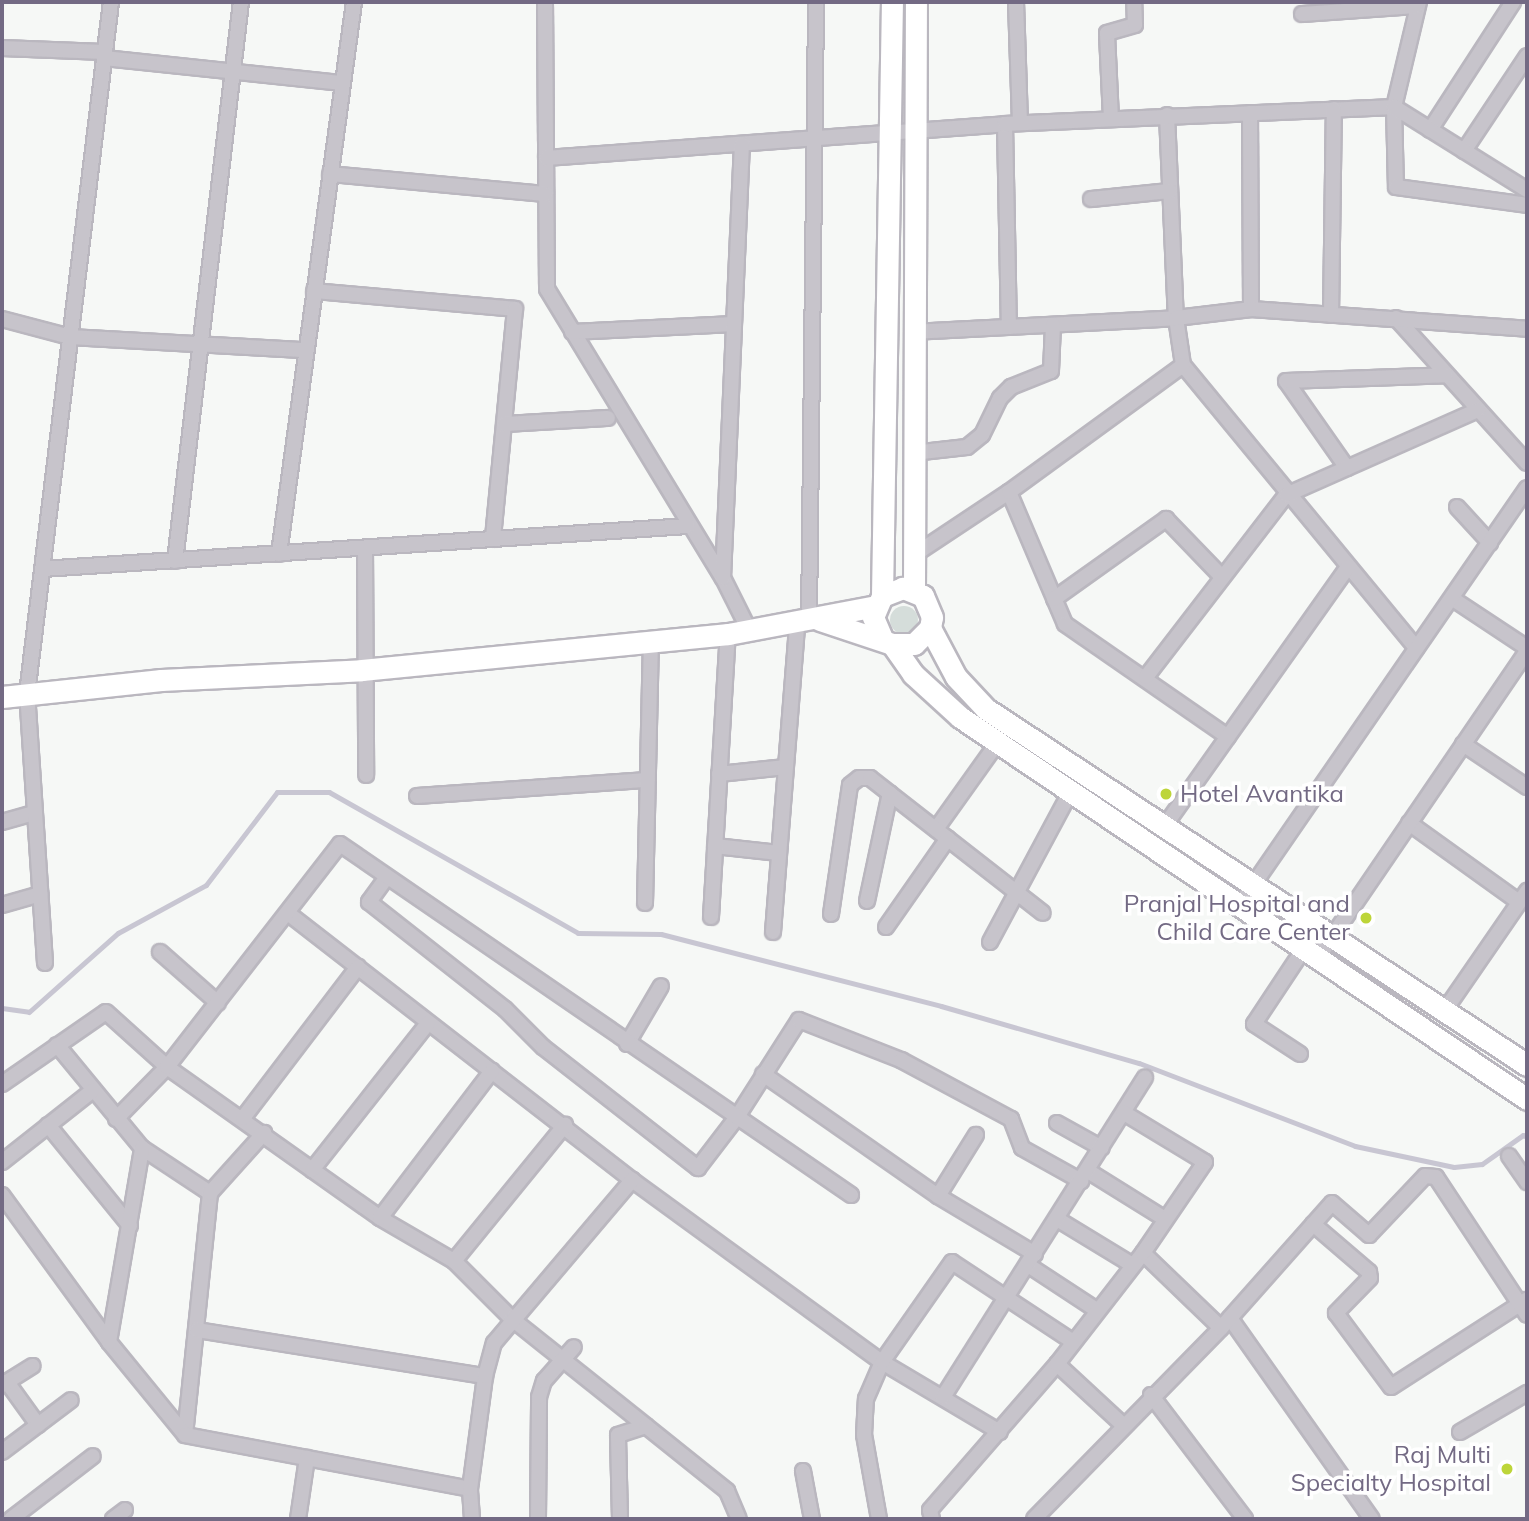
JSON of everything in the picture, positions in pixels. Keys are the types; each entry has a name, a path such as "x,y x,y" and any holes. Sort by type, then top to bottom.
{"main road":[{"path":"892,2 879,601 873,617 887,641 913,674 960,717 1238,907 1519,1093"},
{"path":"914,590 912,332 916,2"},
{"path":"2,697 161,680 362,670 750,632 808,622 879,601 892,590 914,590 930,606 930,628 956,677 986,709 1166,824 1527,1065"},
{"path":"808,622 887,641 914,644 930,628"}],"street":[{"path":"44,963 27,694 111,2"},
{"path":"175,561 241,2"},
{"path":"279,554 354,2"},
{"path":"545,2 547,289 688,526 723,578 750,632"},
{"path":"773,932 786,767 808,622 816,2"},
{"path":"1009,327 1016,2"},
{"path":"1111,119 1107,33 1135,25 1134,2"},
{"path":"1430,130 1513,2"},
{"path":"1302,14 1417,4 1394,107 1396,187 1527,205"},
{"path":"2,48 104,55 343,83"},
{"path":"1464,151 1527,56"},
{"path":"545,158 816,136 1012,124 1167,115 1394,107 1527,190"},
{"path":"1331,315 1334,109"},
{"path":"1250,113 1251,309"},
{"path":"1167,115 1177,318 1183,365 1286,495 1416,648"},
{"path":"723,578 742,144"},
{"path":"330,174 546,194"},
{"path":"1091,199 1170,191"},
{"path":"314,291 515,309 493,539"},
{"path":"912,332 1177,318 1251,309 1527,329"},
{"path":"1395,318 1527,463"},
{"path":"2,319 70,337 306,350"},
{"path":"572,331 734,324"},
{"path":"913,453 967,447 982,435 1000,398 1011,387 1051,371 1053,325"},
{"path":"914,555 1009,492 1183,365"},
{"path":"1347,468 1286,381 1446,375"},
{"path":"1146,677 1286,495 1478,410"},
{"path":"504,424 608,418"},
{"path":"1238,907 1416,648 1453,599 1527,488"},
{"path":"1009,492 1065,624 1146,677 1228,737"},
{"path":"1457,508 1490,543"},
{"path":"1054,599 1166,519 1222,577"},
{"path":"42,569 688,526"},
{"path":"365,548 362,670 366,775"},
{"path":"1166,824 1348,567"},
{"path":"1300,1054 1254,1024 1310,955 1333,934 1527,649 1453,599"},
{"path":"710,917 728,634"},
{"path":"645,903 650,641"},
{"path":"936,829 998,742"},
{"path":"1464,744 1527,787"},
{"path":"719,774 786,767"},
{"path":"831,914 850,785 859,778 870,778 1043,913"},
{"path":"417,796 648,780"},
{"path":"867,901 890,793"},
{"path":"990,942 1070,793"},
{"path":"2,822 34,813"},
{"path":"1409,823 1523,897 1445,1010"},
{"path":"887,927 948,838"},
{"path":"116,1119 167,1067 289,914 340,844 627,1044 851,1195"},
{"path":"715,846 779,853"},
{"path":"387,877 369,902 505,1009 543,1047 698,1168 737,1117 795,1022 802,1021 901,1060 1011,1119 1022,1148 1084,1176 1165,1219"},
{"path":"2,905 40,894"},
{"path":"289,914 428,1023 565,1125 632,1180 882,1362 1000,1432"},
{"path":"160,951 218,1003"},
{"path":"243,1118 358,967"},
{"path":"627,1044 661,986"},
{"path":"2,1084 106,1012 167,1067 243,1118 380,1218 454,1261 512,1319 561,1361 727,1491 739,1519"},
{"path":"313,1170 428,1023"},
{"path":"57,1045 92,1091 142,1148 210,1193"},
{"path":"1519,1093 1527,1065"},
{"path":"380,1218 492,1071"},
{"path":"763,1074 1032,1259 1096,1309"},
{"path":"943,1397 1145,1078"},
{"path":"2,1161 92,1091"},
{"path":"932,1519 930,1510 1057,1364 1096,1309 1131,1264 1143,1253 1205,1163 1124,1113"},
{"path":"1058,1123 1102,1147"},
{"path":"48,1125 130,1226"},
{"path":"454,1261 565,1125"},
{"path":"185,1435 210,1193 264,1133"},
{"path":"937,1196 976,1135"},
{"path":"109,1342 142,1148"},
{"path":"1509,1156 1527,1182"},
{"path":"1034,1519 1150,1395 1225,1323 1313,1224 1336,1203 1368,1235 1425,1176 1431,1175 1440,1180 1525,1306 1391,1387 1336,1313 1370,1278 1369,1272 1313,1224"},
{"path":"472,1519 470,1489 485,1376 494,1343 632,1180"},
{"path":"2,1195 109,1342 185,1435 470,1489"},
{"path":"1057,1219 1131,1264"},
{"path":"1143,1253 1225,1323 1364,1516"},
{"path":"879,1519 863,1417 882,1362 952,1262 1072,1341"},
{"path":"197,1331 485,1376"},
{"path":"538,1519 539,1397 544,1381 574,1347"},
{"path":"1057,1364 1123,1425"},
{"path":"32,1366 4,1383 38,1424"},
{"path":"1460,1432 1527,1393"},
{"path":"1150,1395 1245,1519"},
{"path":"2,1452 71,1400"},
{"path":"620,1519 618,1435 646,1426"},
{"path":"11,1519 93,1456"},
{"path":"298,1519 307,1458"},
{"path":"803,1471 812,1519"}],"shaded area":[{"path":"904,606 914,610 918,620 914,630 904,634 894,630 890,620 894,610"}],"waterway":[{"path":"2,1008 29,1012 118,933 206,885 277,792 329,792 578,933 661,934 941,1006 1139,1063 1355,1146 1454,1167 1482,1164 1523,1135 1527,1137"}],"place":[{"name":"Hotel Avantika","path":"1166,794"},
{"name":"Pranjal Hospital and Child Care Center","path":"1366,918"},
{"name":"Raj Multi Specialty Hospital","path":"1507,1469"}]}
